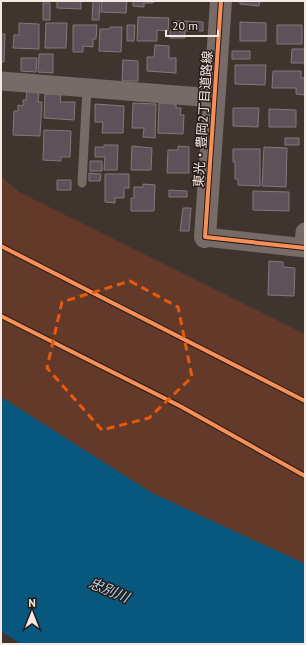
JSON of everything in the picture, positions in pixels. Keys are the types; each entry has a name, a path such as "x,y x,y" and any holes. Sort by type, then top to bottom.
{"street":[{"name":"東光・豊岡2丁目道路線","path":"205,237 221,1"},
{"path":"1,81 214,98"},
{"path":"205,237 305,243"}],"lane":[{"path":"82,183 87,88"}],"highlighted area":[{"path":"130,281 178,307 192,377 149,418 102,430 47,368 62,302"}],"shaded area":[{"path":"1,176 19,192 305,334 305,564 152,493 1,397"}],"water":[{"name":"忠別川","path":"1,397 152,493 305,564 305,644 21,644 1,631"}],"building":[{"path":"57,1 81,1 81,9 57,8"},
{"path":"93,1 100,1 99,20 92,20"},
{"path":"102,1 127,1 126,13 101,12"},
{"path":"133,1 154,1 153,3 144,3 144,7 133,6"},
{"path":"240,1 260,1 259,6 240,4"},
{"path":"43,3 50,3 50,20 43,20"},
{"path":"138,17 169,18 168,31 157,30 157,41 137,41"},
{"path":"175,21 181,21 180,30 174,30"},
{"path":"184,21 203,22 203,31 184,31"},
{"path":"240,22 266,23 266,41 240,41"},
{"path":"19,23 39,24 39,49 13,48 14,35 19,35"},
{"path":"46,23 67,23 66,48 45,48"},
{"path":"73,25 97,25 96,39 93,39 93,47 83,46 83,52 73,52"},
{"path":"127,25 135,25 134,41 127,41"},
{"path":"277,25 302,25 302,44 277,44"},
{"path":"110,27 122,27 121,52 99,51 100,29 110,29"},
{"path":"170,31 185,32 185,38 170,38"},
{"path":"1,34 5,34 4,62 1,62"},
{"path":"155,45 169,46 169,58 176,58 176,73 147,71 147,57 154,57"},
{"path":"292,49 305,49 305,63 291,63"},
{"path":"232,51 250,51 250,59 232,59"},
{"path":"39,54 53,54 53,73 38,72"},
{"path":"21,58 37,58 36,72 21,71"},
{"path":"123,60 138,61 138,81 122,81"},
{"path":"235,65 266,65 265,85 235,84"},
{"path":"273,71 301,71 301,78 305,78 305,95 296,94 296,88 272,88"},
{"path":"27,91 39,91 38,102 42,102 40,136 13,135 14,111 18,111 18,105 23,106 23,100 26,100"},
{"path":"45,94 61,95 60,102 75,102 74,120 44,118"},
{"path":"133,103 156,104 155,138 143,137 144,128 132,128"},
{"path":"159,103 176,104 176,108 181,108 180,115 184,115 183,134 158,133"},
{"path":"95,104 124,106 123,133 102,133 103,122 95,122"},
{"path":"233,108 259,108 258,127 233,126"},
{"path":"269,109 296,110 296,127 269,127"},
{"path":"44,130 71,131 70,157 61,157 61,161 43,160"},
{"path":"285,138 299,138 299,145 285,145"},
{"path":"104,145 118,145 117,170 104,170 105,157 95,157 95,147 104,147"},
{"path":"132,146 152,148 151,170 131,170"},
{"path":"178,146 189,147 189,173 167,173 168,150 178,150"},
{"path":"264,147 287,148 286,187 262,186"},
{"path":"233,149 260,149 260,186 238,185 238,179 235,179"},
{"path":"90,161 102,161 102,171 90,171"},
{"path":"89,173 101,174 100,181 89,181"},
{"path":"105,174 129,174 129,188 124,188 124,198 115,198 115,203 105,202"},
{"path":"57,180 71,180 71,190 57,190"},
{"path":"143,184 155,185 154,211 131,211 131,198 134,198 134,187 143,187"},
{"path":"169,190 187,191 187,197 169,197"},
{"path":"253,191 289,192 289,211 253,210"},
{"path":"183,208 191,208 189,231 180,231"},
{"path":"269,261 283,262 283,267 295,268 294,296 268,295"}],"cycle path":[{"path":"221,1 205,237 305,248"},
{"path":"1,246 305,401"},
{"path":"1,316 180,406 305,476"}]}
